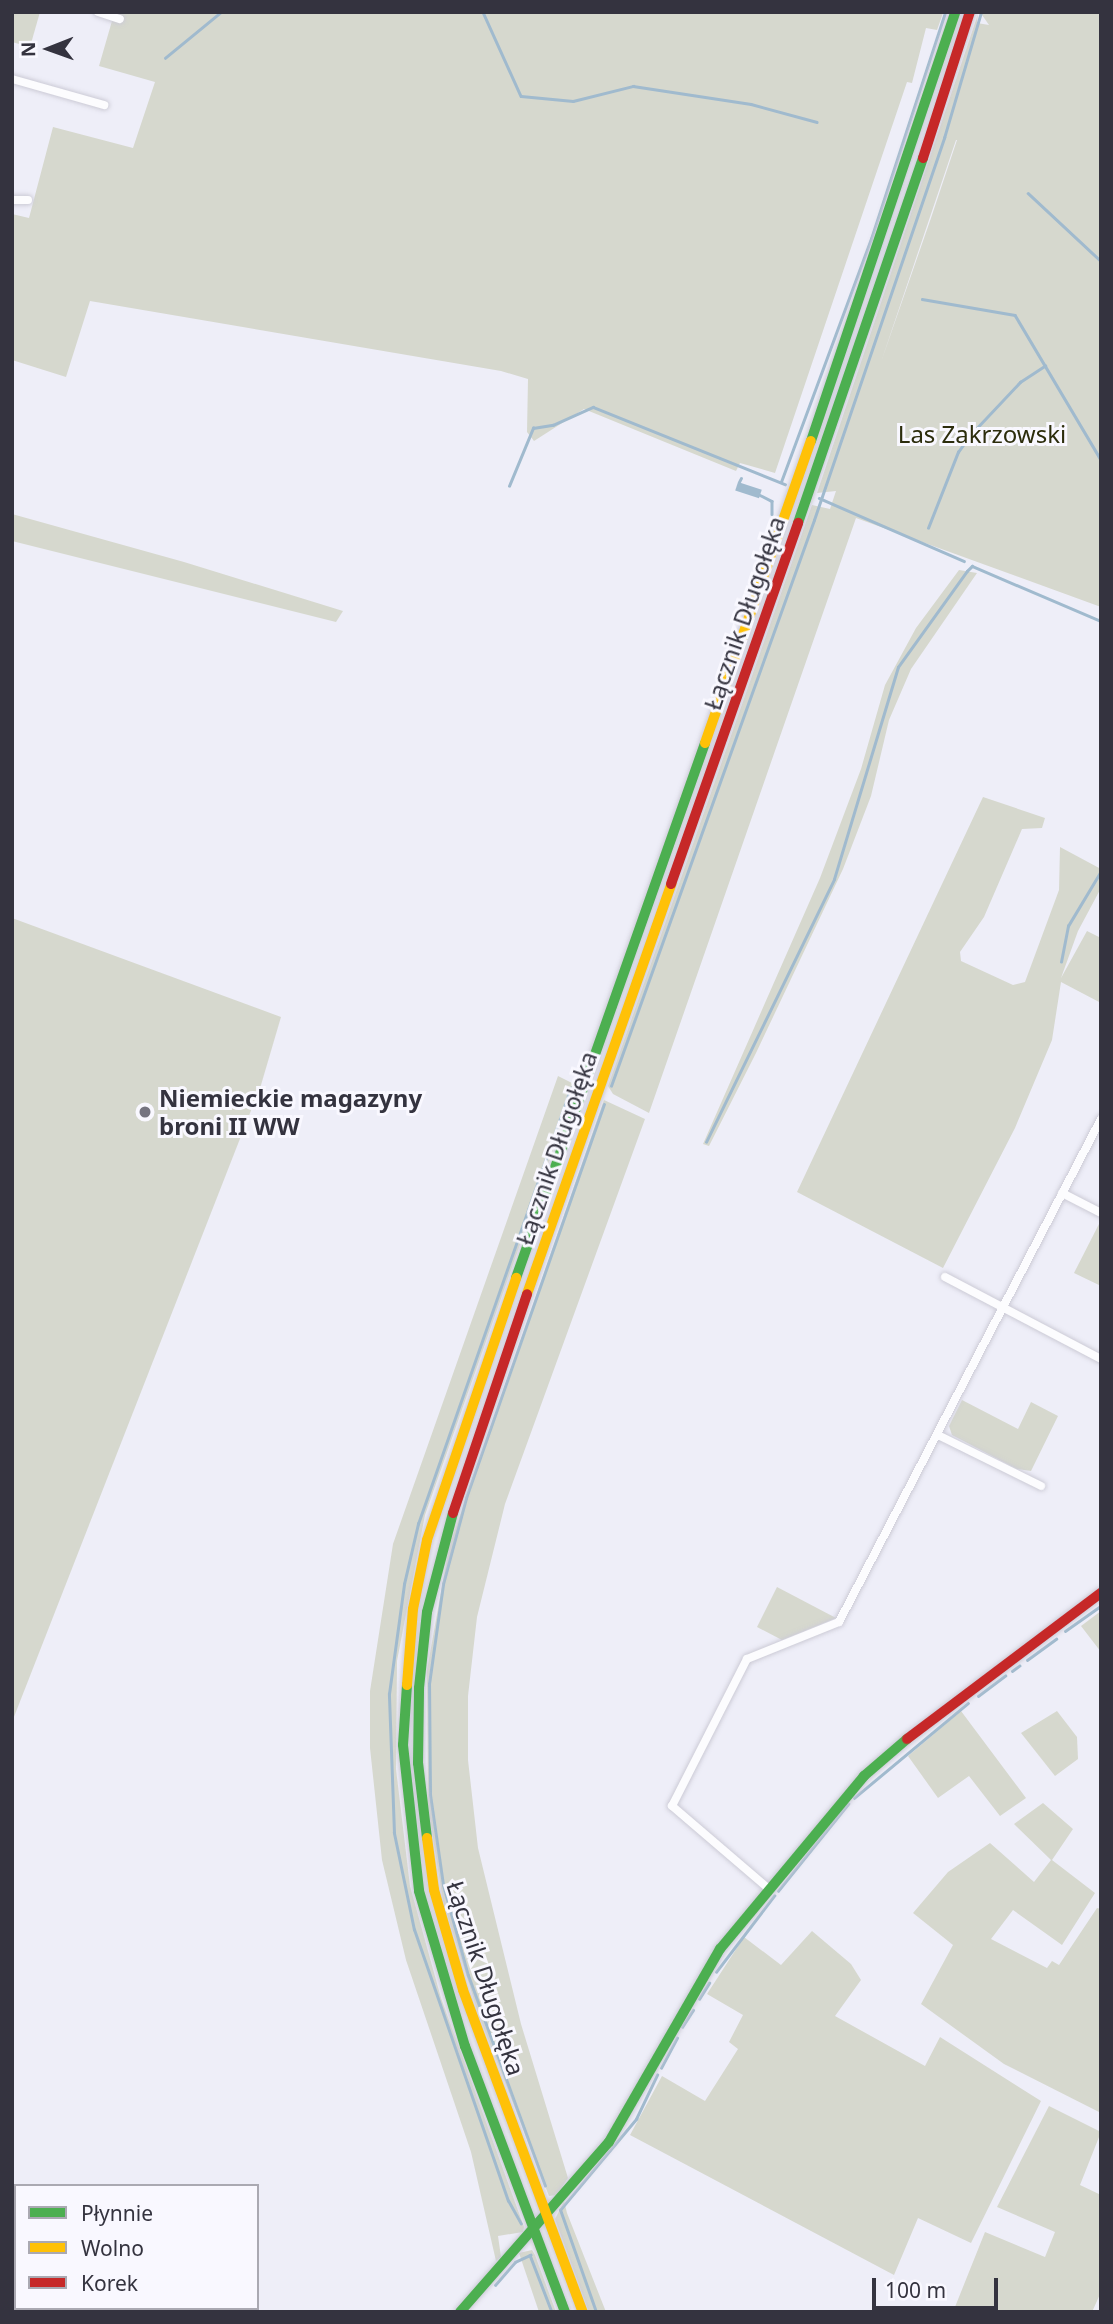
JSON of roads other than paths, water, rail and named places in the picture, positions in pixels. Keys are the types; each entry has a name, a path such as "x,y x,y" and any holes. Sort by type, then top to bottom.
{"main road":[{"name":"Łącznik Długołęka","path":"565,2312 457,2021 419,1891 402,1745 406,1662 417,1584 457,1447 887,226 955,12"},
{"name":"Łącznik Długołęka","path":"583,2312 463,1990 431,1873 418,1734 421,1664 432,1588 465,1469 882,285 970,12"},
{"path":"460,2312 622,2124 720,1949 874,1768 1101,1593"}],"street":[{"path":"98,12 120,19"},
{"path":"12,79 104,105"},
{"path":"12,200 28,200"},
{"path":"769,1889 672,1806 747,1659 839,1622 1101,1119"},
{"path":"1062,1193 1101,1213"},
{"path":"944,1277 1101,1359"},
{"path":"938,1435 1041,1486"}],"water":[{"path":"738,482 762,490 759,498 735,491"}],"waterway":[{"path":"165,58 221,12"},
{"path":"483,12 521,96 573,101 633,86 751,104 817,122"},
{"path":"781,482 871,239 945,12"},
{"path":"611,1086 814,520 944,138 981,12"},
{"path":"1028,193 1101,261"},
{"path":"922,299 1015,315 1101,460"},
{"path":"928,528 958,452 972,433 1020,382 1045,366"},
{"path":"509,486 533,428 553,425 593,407 785,484"},
{"path":"739,482 741,478"},
{"path":"760,495 772,501 772,514"},
{"path":"819,498 964,561"},
{"path":"706,1142 834,879 898,667 967,571 972,566 1101,621"},
{"path":"1061,962 1068,926 1101,871"},
{"path":"521,2224 508,2201 414,1930 394,1833 389,1694 404,1584 418,1524 571,1088"},
{"path":"545,2186 468,1976 443,1885 430,1795 429,1684 443,1584 466,1498 604,1105"},
{"path":"1065,1631 1099,1607"},
{"path":"1027,1660 1056,1639"},
{"path":"1012,1671 1019,1666"},
{"path":"978,1696 1005,1676"},
{"path":"854,1798 968,1703"},
{"path":"778,1891 848,1804"},
{"path":"716,1972 774,1896"},
{"path":"699,1999 709,1983"},
{"path":"682,2027 693,2010"},
{"path":"661,2068 677,2038"},
{"path":"596,2312 560,2210 636,2119 657,2075"},
{"path":"495,2285 515,2262 530,2255 552,2312"}],"place":[{"name":"Niemieckie magazyny broni II WW","path":"145,1112"}],"park label":[{"name":"Las Zakrzowski","path":"982,434"}]}
